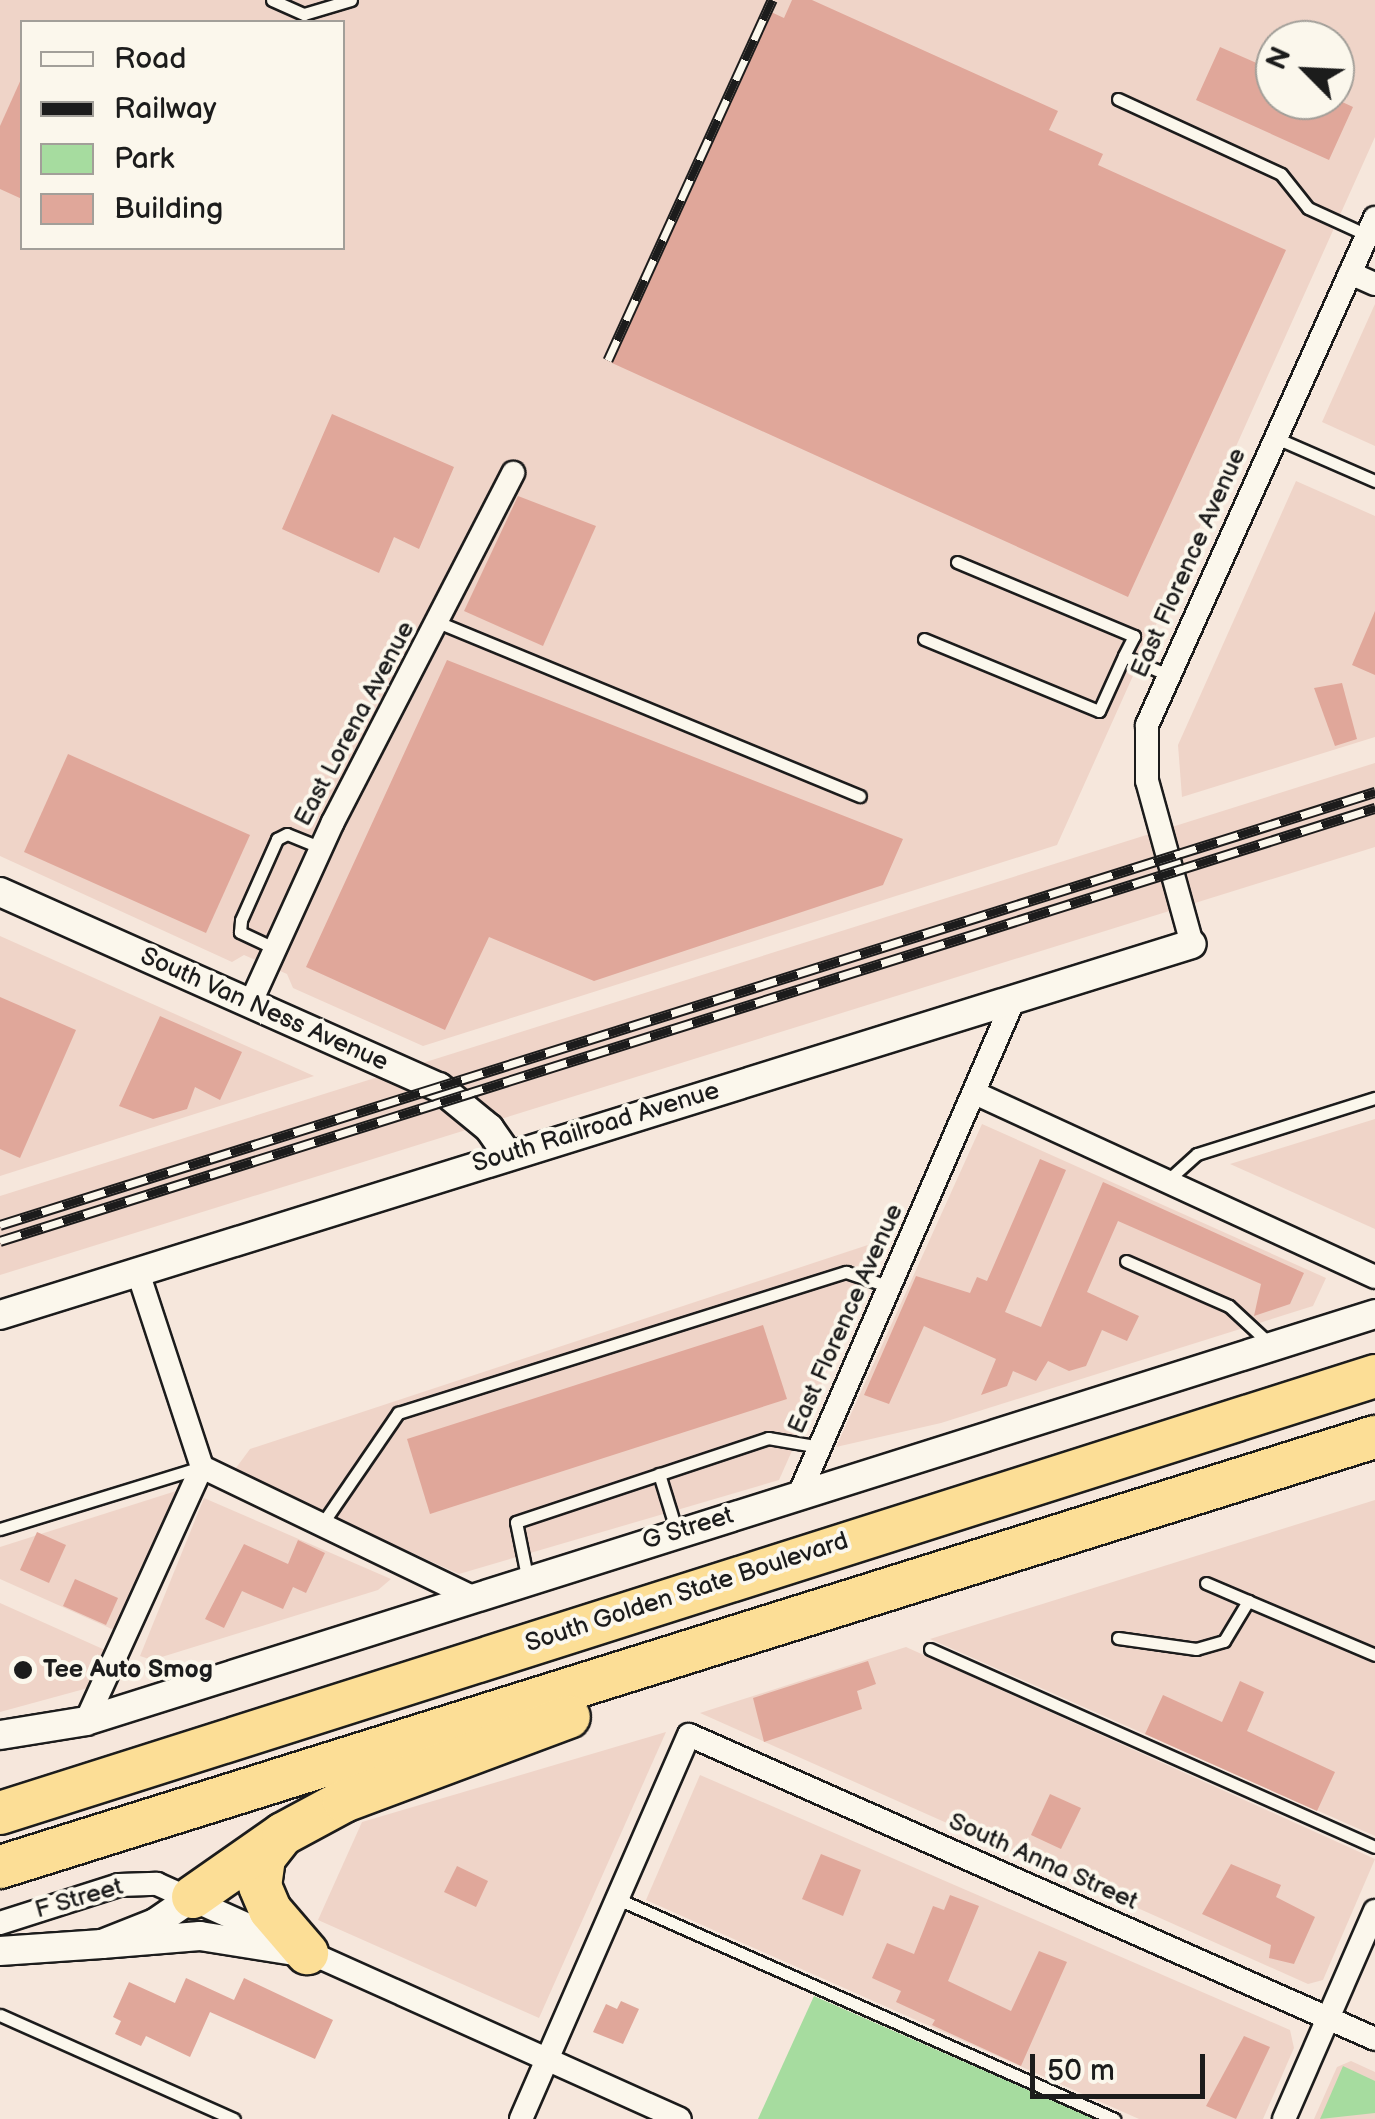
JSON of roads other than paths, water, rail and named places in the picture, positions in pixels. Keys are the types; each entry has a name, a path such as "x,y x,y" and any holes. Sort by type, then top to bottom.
{"highway":[{"name":"South Golden State Boulevard","path":"0,1813 1375,1376"},
{"path":"0,1866 1375,1437"},
{"path":"193,1897 283,1834 379,1788 1004,1553"},
{"path":"0,1787 204,1746"},
{"path":"283,1834 264,1858 260,1886 270,1910 307,1953"}],"street":[{"name":"East Florence Avenue","path":"1192,944 1144,758 1148,725 1371,226"},
{"path":"1350,272 1375,284"},
{"name":"East Lorena Avenue","path":"250,1004 320,848 440,623 513,472"},
{"name":"South Van Ness Avenue","path":"0,892 439,1087 489,1128 508,1155"},
{"name":"South Railroad Avenue","path":"0,1315 1192,944"},
{"name":"East Florence Avenue","path":"799,1496 1014,999"},
{"path":"975,1094 1375,1277"},
{"path":"86,1722 202,1467 138,1272"},
{"name":"G Street","path":"0,1735 86,1722 1375,1314"},
{"path":"202,1467 474,1598"},
{"name":"South Anna Street","path":"618,1899 690,1736 1375,2039"},
{"name":"F Street","path":"0,1923 138,1882 193,1897"},
{"path":"193,1897 307,1953 680,2119"},
{"name":"F Street","path":"0,1951 102,1944 155,1923 193,1897"},
{"path":"521,2119 618,1899"},
{"path":"1284,2119 1375,1911"},
{"path":"102,1944 200,1936 307,1953"}],"lane":[{"path":"272,0 304,14 351,0"},
{"path":"1118,99 1281,174 1308,208 1371,226"},
{"path":"1276,438 1375,481"},
{"path":"924,639 1099,711 1134,636 958,562"},
{"path":"440,623 860,796"},
{"path":"1124,656 1168,675"},
{"path":"276,949 240,932 241,920 277,840 287,834 320,848"},
{"path":"1166,1181 1198,1154 1375,1098"},
{"path":"1126,1261 1229,1306 1272,1345"},
{"path":"322,1524 398,1413 846,1272 890,1287"},
{"path":"528,1580 516,1522 768,1438 820,1446"},
{"path":"0,1528 202,1467"},
{"path":"659,1474 677,1532"},
{"path":"1206,1584 1375,1655"},
{"path":"1118,1638 1196,1649 1224,1641 1248,1601"},
{"path":"930,1649 1375,1847"},
{"path":"618,1899 1114,2119"},
{"path":"0,2015 234,2119"}],"railway":[{"path":"608,360 772,0"},
{"path":"0,1225 1375,792"},
{"path":"0,1241 1375,808"}],"place":[{"name":"Tee Auto Smog","path":"23,1670"}]}
